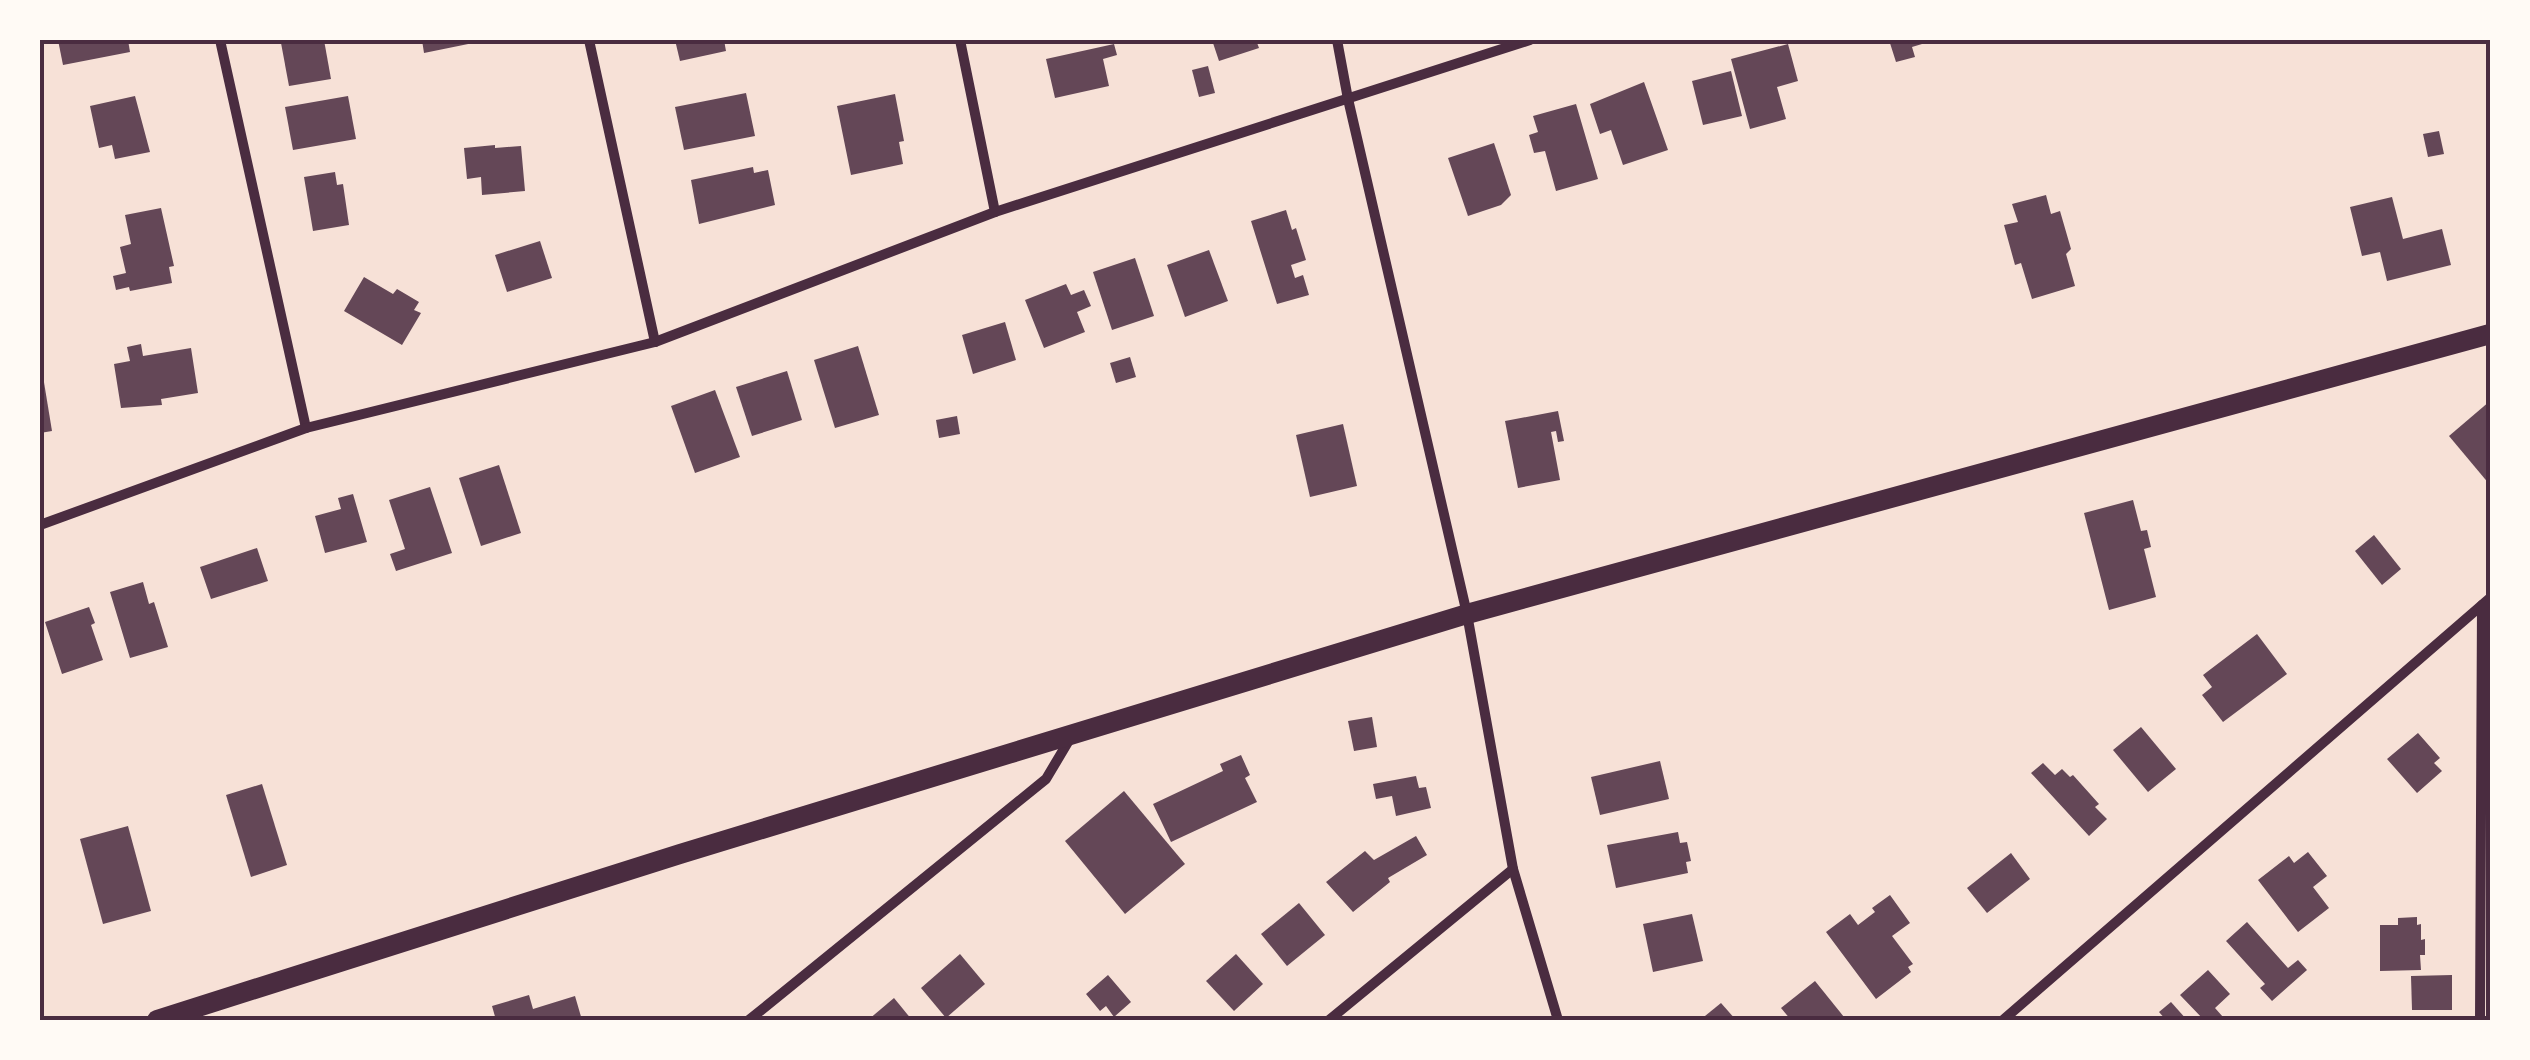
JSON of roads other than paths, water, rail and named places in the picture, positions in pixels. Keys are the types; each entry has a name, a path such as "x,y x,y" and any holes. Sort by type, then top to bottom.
{"main road":[{"path":"157,1020 680,854 1467,614 2490,334"}],"street":[{"path":"220,40 306,428"},
{"path":"589,40 655,342"},
{"path":"960,40 996,212"},
{"path":"1337,40 1467,614 1513,869 1558,1020"},
{"path":"40,524 306,428 655,342 996,212 1530,40"},
{"path":"2003,1020 2486,602"},
{"path":"2480,1020 2486,602"},
{"path":"749,1020 1046,779 1071,736"},
{"path":"1330,1020 1513,869"}]}
